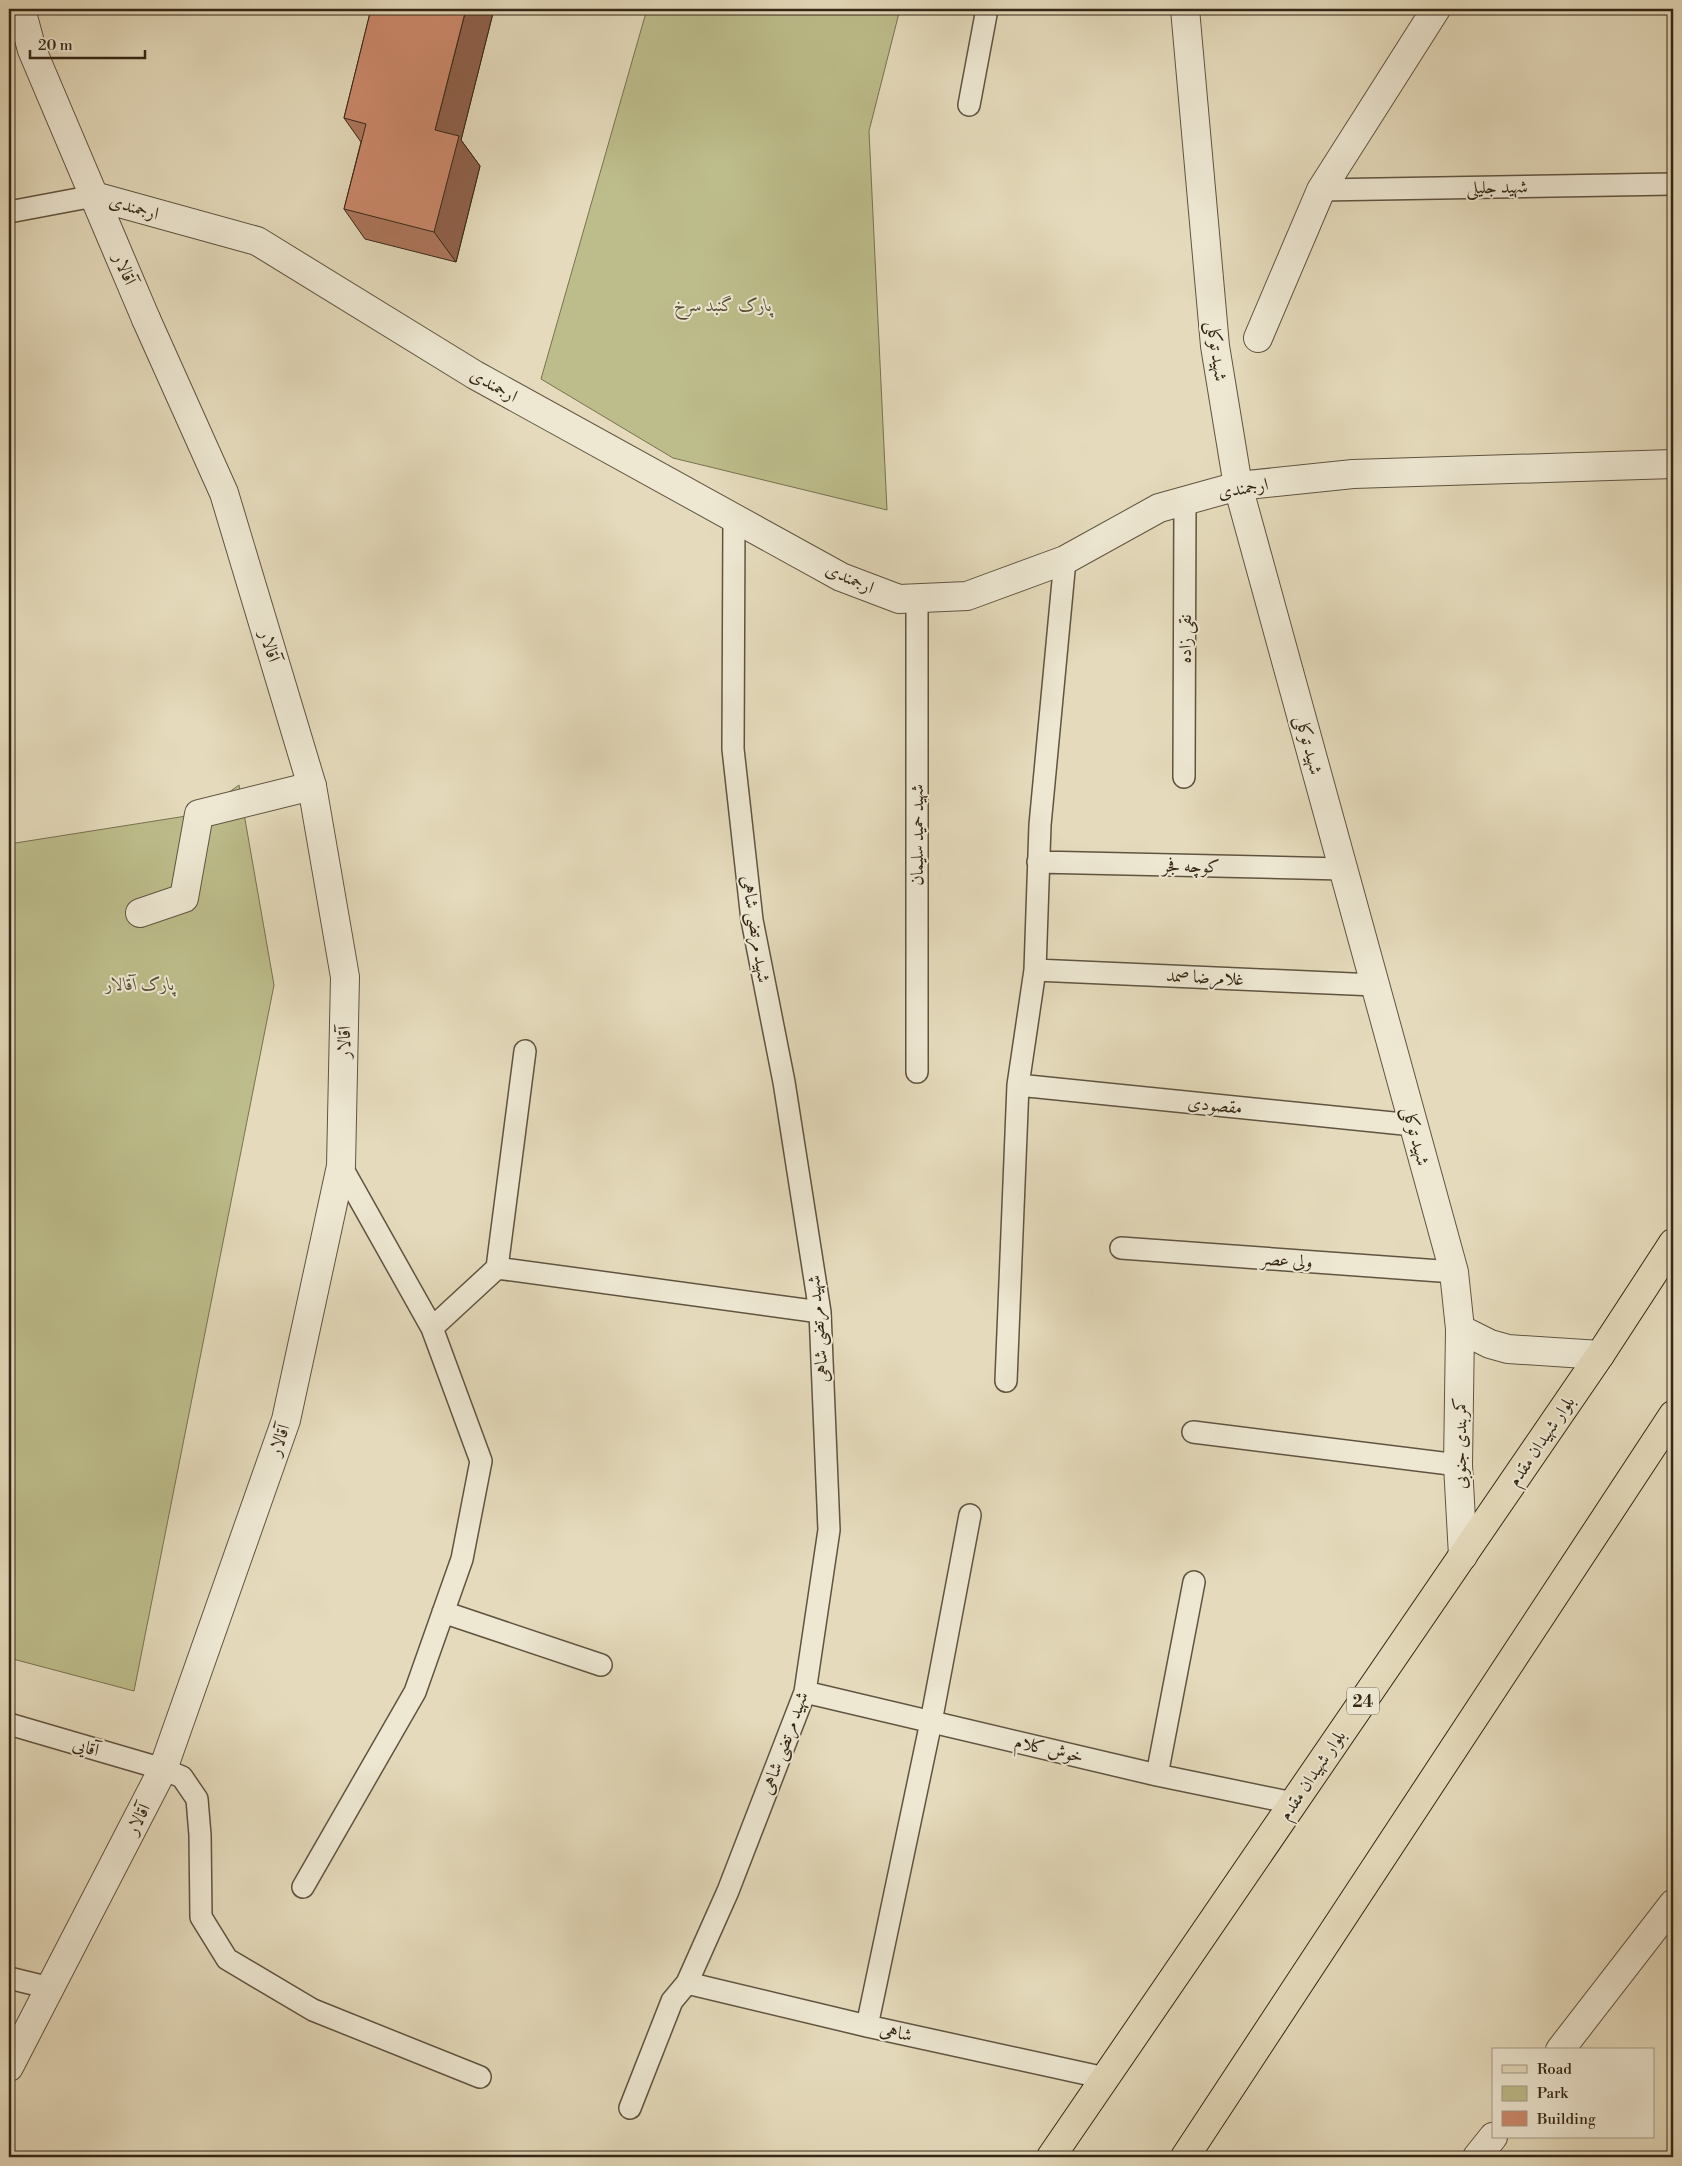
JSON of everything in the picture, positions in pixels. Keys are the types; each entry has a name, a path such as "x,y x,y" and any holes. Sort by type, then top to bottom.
{"main road":[{"name":"بلوار شهیدان مقدم","path":"1051,2157 1600,1355 1673,1243"},
{"path":"1185,2157 1673,1415"}],"street":[{"name":"آقالار","path":"9,2068 163,1769 286,1420 341,1166 346,977 312,786 224,493 146,319 32,50 22,9"},
{"name":"شهید توکلی","path":"1185,9 1215,346 1238,486 1454,1272 1460,1329"},
{"path":"1258,338 1321,190 1436,9"},
{"name":"ارجمندی","path":"94,196 257,241 475,375 841,577 899,599 967,596 1066,560 1158,508 1238,486 1353,474 1673,464"},
{"path":"140,913 184,898 199,814 312,786"},
{"path":"1460,1329 1490,1344 1508,1349 1600,1355"},
{"name":"کمربندی جنوبی","path":"1460,1329 1458,1465 1463,1556"},
{"path":"1562,2048 1671,1910"},
{"path":"1477,2157 1492,2137"}],"lane":[{"path":"969,105 987,9"},
{"name":"شهید جلیلی","path":"1321,190 1673,184"},
{"path":"9,212 94,196"},
{"name":"نقی زاده","path":"1184,777 1185,501"},
{"name":"شهید مرتضی شاهی","path":"630,2108 672,2001 688,1983 728,1891 804,1692 829,1530 820,1312 784,1082 752,920 733,749 734,518"},
{"path":"1006,1381 1018,1085 1035,970 1038,862 1066,560"},
{"name":"شهید حمید سلیمان","path":"917,598 917,1072"},
{"name":"كوچه فجر","path":"1038,862 1343,869"},
{"name":"غلامرضا صمد","path":"1035,970 1375,985"},
{"path":"432,1328 497,1268 525,1051"},
{"name":"مقصودی","path":"1018,1085 1413,1125"},
{"path":"303,1887 415,1692 462,1559 481,1461 432,1328 341,1166"},
{"name":"ولی عصر","path":"1121,1248 1454,1272"},
{"path":"497,1268 820,1312"},
{"path":"1193,1432 1458,1465"},
{"path":"867,2026 930,1722 970,1515"},
{"path":"1156,1774 1194,1582"},
{"path":"443,1612 601,1665"},
{"name":"خوش کلام","path":"804,1692 1156,1774 1293,1802"},
{"name":"آقایی","path":"9,1724 163,1769 182,1777 197,1799 200,1835 201,1917 227,1958 313,2010 480,2077"},
{"path":"9,1978 50,1988"},
{"name":"شاهی","path":"688,1983 867,2026 1105,2078"}],"green space":[{"name":"پارک گنبد سرخ","path":"647,9 900,9 869,131 887,510 673,458 541,379"},
{"name":"پارک آقالار","path":"239,785 274,985 134,1691 9,1658 9,844 199,814"}],"building":[{"path":"371,9 466,9 435,130 459,136 434,232 344,209 366,124 344,118"}]}
